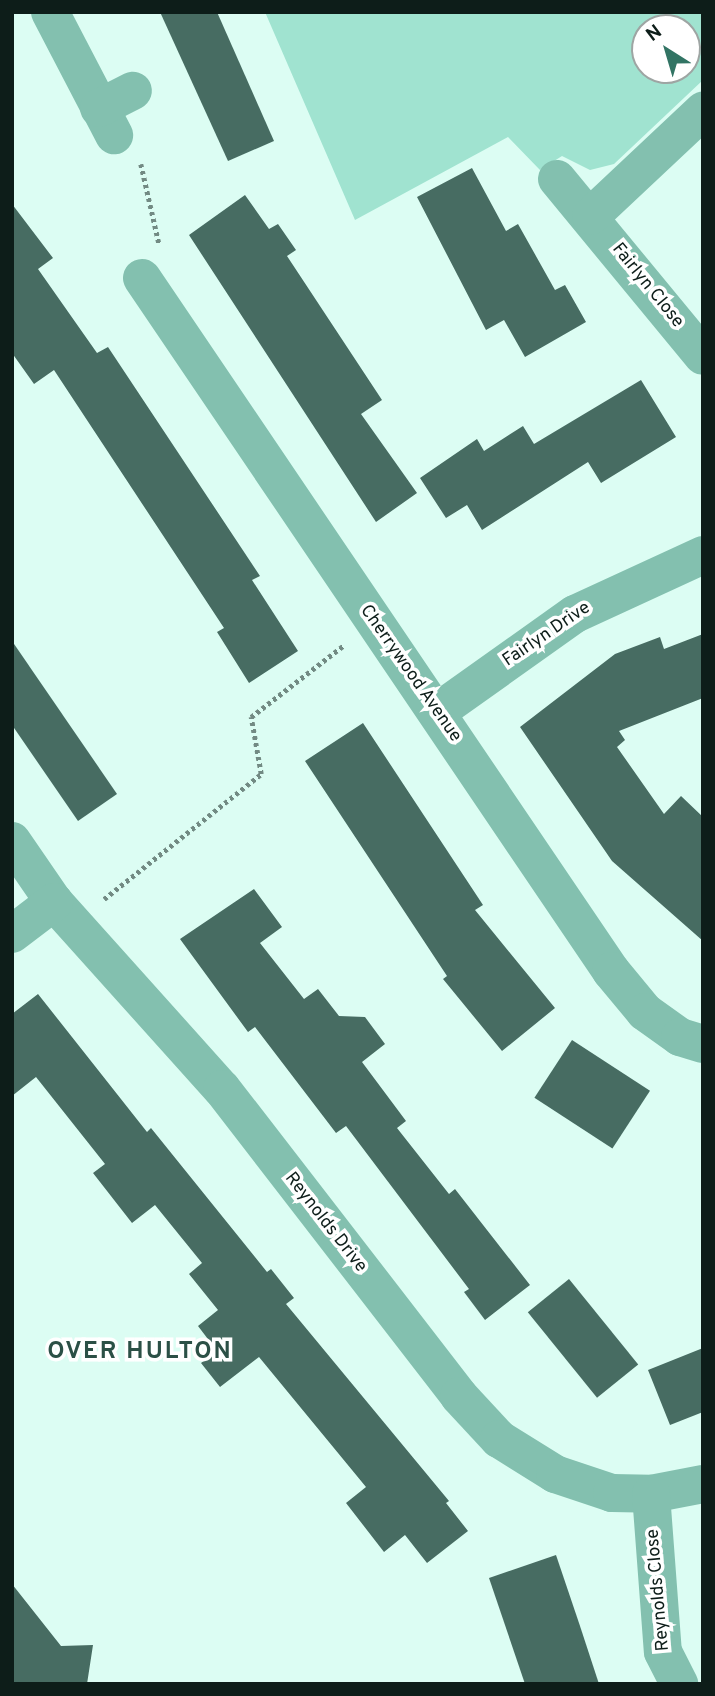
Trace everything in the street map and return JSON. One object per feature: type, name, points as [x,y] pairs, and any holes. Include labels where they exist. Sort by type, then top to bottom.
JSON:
[{"type":"street","points":[[50,12],[107,122],[132,91]]},
{"type":"street","points":[[591,216],[703,111]]},
{"type":"street","name":"Fairlyn Close","points":[[557,179],[591,216],[703,356]]},
{"type":"street","name":"Cherrywood Avenue","points":[[142,278],[611,971],[645,1012],[680,1037],[703,1044]]},
{"type":"street","name":"Fairlyn Drive","points":[[437,712],[575,614],[703,555]]},
{"type":"street","name":"Reynolds Drive","points":[[12,841],[64,913],[222,1089],[459,1396],[499,1439],[555,1474],[612,1493],[651,1494],[703,1484]]},
{"type":"street","points":[[12,934],[64,913]]},
{"type":"street","name":"Reynolds Close","points":[[651,1494],[663,1652],[679,1684]]},
{"type":"path","points":[[107,122],[136,147],[160,242],[142,278]]},
{"type":"path","points":[[64,913],[261,774],[251,717],[374,622]]},
{"type":"green space","points":[[265,12],[703,12],[701,82],[701,14],[631,14],[631,84],[699,84],[614,164],[590,170],[562,156],[540,170],[508,137],[355,220]]},
{"type":"building","points":[[160,12],[217,12],[274,141],[228,161]]},
{"type":"building","points":[[472,168],[506,231],[518,224],[555,290],[565,285],[586,322],[525,357],[504,320],[486,330],[417,197]]},
{"type":"building","points":[[245,195],[269,229],[278,224],[296,250],[287,256],[382,400],[361,414],[417,493],[376,522],[189,235]]},
{"type":"building","points":[[12,204],[53,258],[38,269],[97,353],[108,347],[260,576],[252,580],[298,651],[249,683],[217,632],[224,628],[54,370],[34,384],[12,353]]},
{"type":"building","points":[[641,380],[676,437],[601,483],[588,462],[482,530],[467,505],[446,518],[420,478],[477,439],[484,451],[523,426],[534,444]]},
{"type":"building","points":[[703,634],[703,698],[619,731],[625,740],[617,747],[664,814],[681,796],[703,817],[703,941],[612,861],[520,727],[615,654],[660,637],[664,649]]},
{"type":"building","points":[[12,641],[117,794],[78,821],[12,725]]},
{"type":"building","points":[[363,723],[483,905],[475,910],[555,1008],[502,1051],[443,979],[447,976],[305,761]]},
{"type":"building","points":[[254,889],[282,927],[260,943],[304,999],[318,989],[339,1016],[365,1017],[385,1044],[362,1062],[406,1121],[397,1128],[449,1194],[455,1189],[530,1285],[485,1320],[464,1292],[469,1289],[346,1126],[336,1133],[255,1027],[248,1032],[180,939]]},
{"type":"building","points":[[38,994],[147,1132],[151,1128],[267,1272],[271,1269],[294,1298],[286,1304],[449,1501],[446,1503],[468,1531],[427,1563],[405,1535],[384,1552],[346,1503],[366,1487],[259,1357],[220,1387],[201,1363],[217,1351],[198,1326],[218,1310],[189,1274],[202,1263],[155,1205],[132,1223],[93,1173],[105,1164],[36,1077],[12,1096],[12,1014]]},
{"type":"building","points":[[572,1040],[650,1091],[612,1149],[534,1098]]},
{"type":"building","points":[[569,1279],[638,1364],[597,1398],[528,1312]]},
{"type":"building","points":[[703,1348],[703,1412],[670,1425],[648,1370]]},
{"type":"building","points":[[556,1555],[599,1684],[525,1684],[489,1578]]},
{"type":"building","points":[[12,1584],[61,1646],[93,1645],[87,1684],[12,1684]]},
{"type":"district","name":"OVER HULTON","points":[[140,1353]]}]
